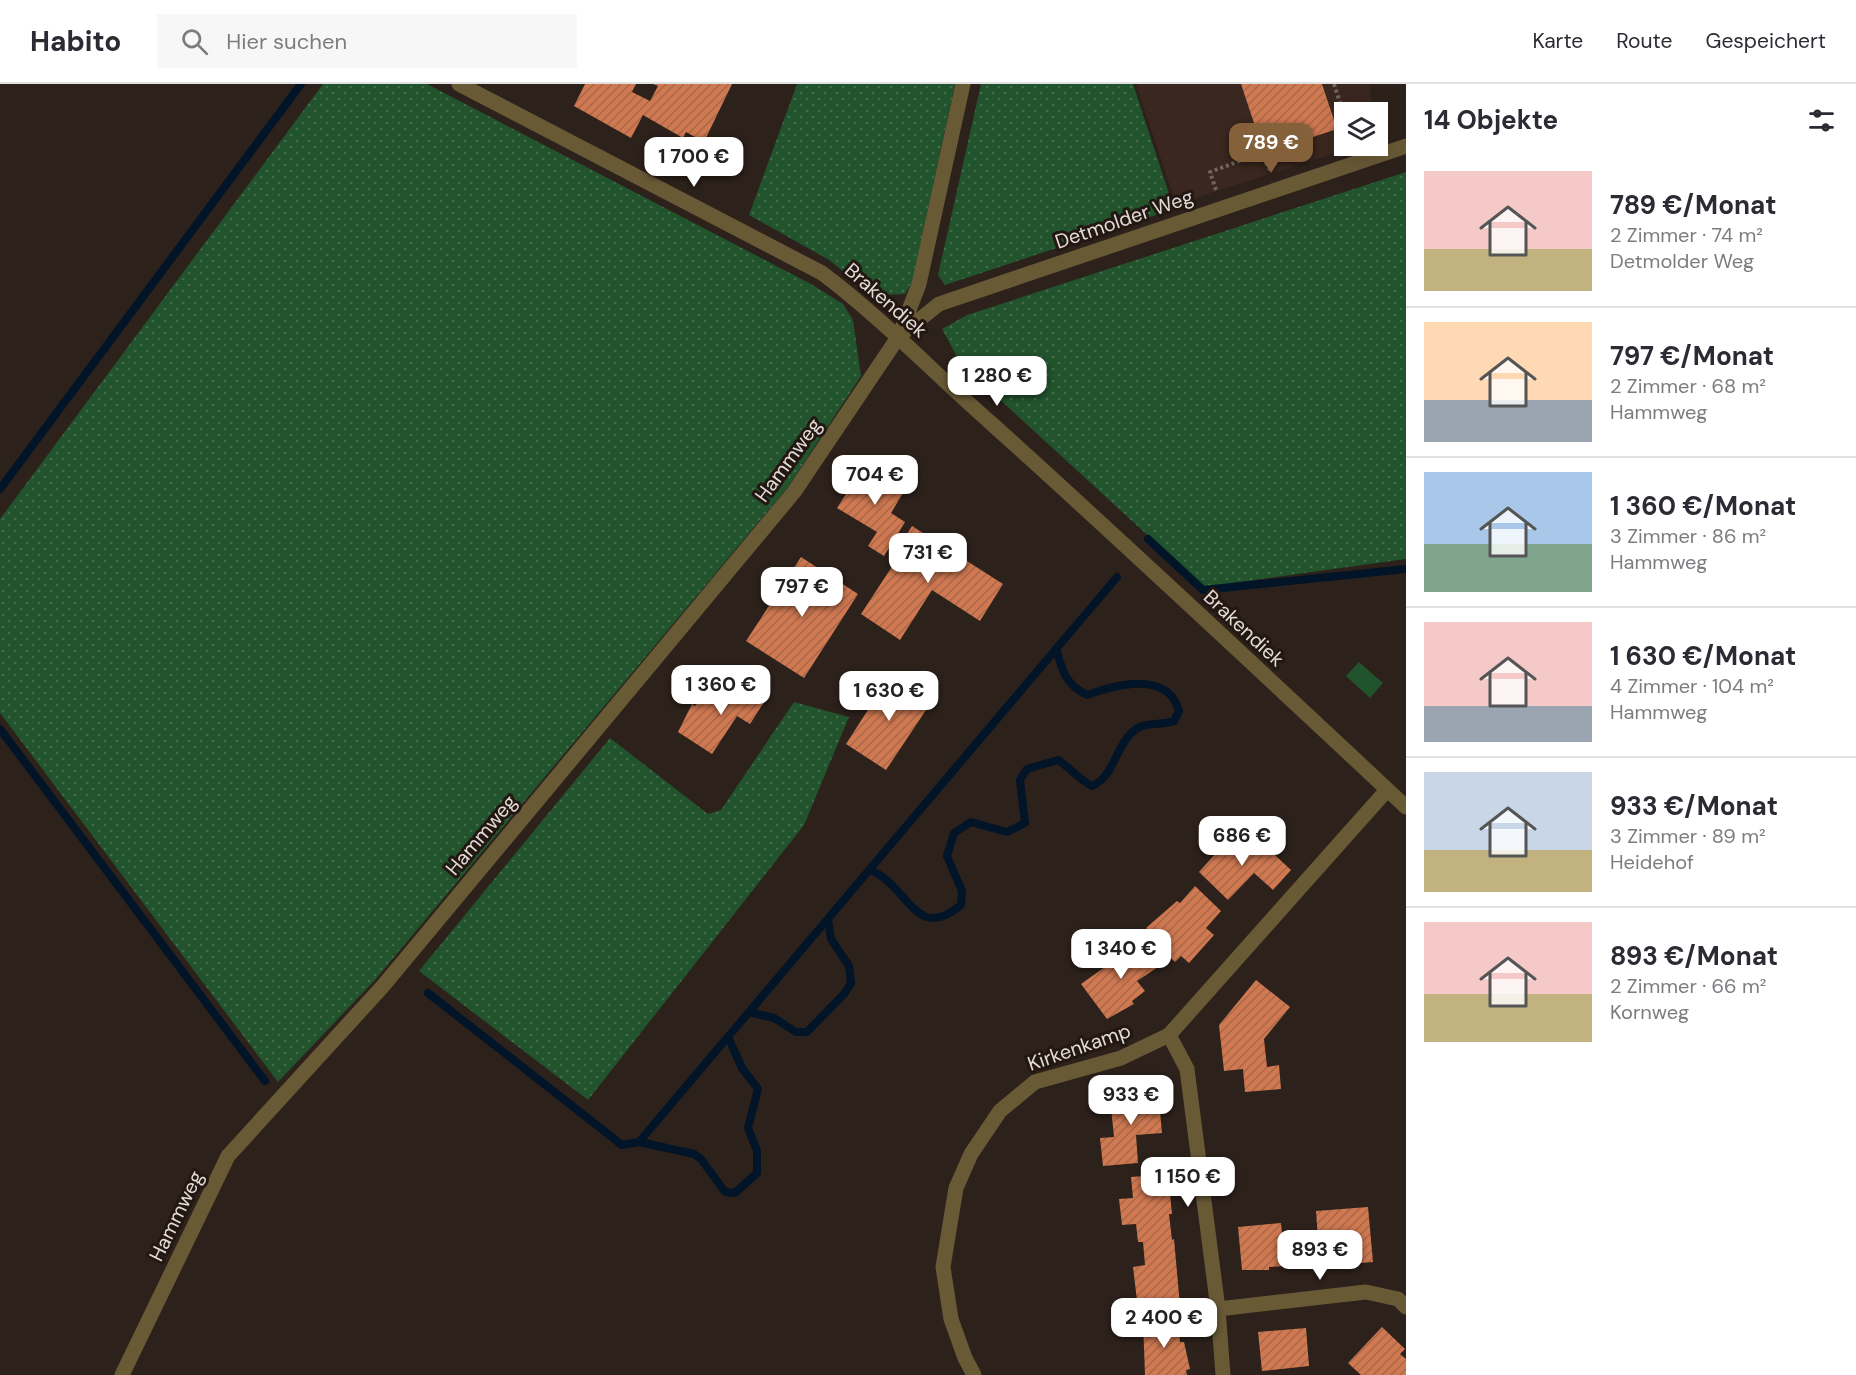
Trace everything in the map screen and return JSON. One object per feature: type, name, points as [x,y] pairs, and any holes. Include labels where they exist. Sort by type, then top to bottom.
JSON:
[{"type":"street","name":"Brakendiek","points":[[459,84],[822,273],[864,304],[938,376],[1089,512],[1406,807]]},
{"type":"street","points":[[899,336],[919,284],[963,84]]},
{"type":"street","name":"Detmolder Weg","points":[[899,336],[939,304],[1406,146]]},
{"type":"street","name":"Hammweg","points":[[122,1375],[228,1156],[383,986],[794,492],[899,336]]},
{"type":"street","name":"Kirkenkamp","points":[[974,1375],[965,1358],[951,1319],[943,1267],[956,1188],[971,1154],[1000,1111],[1035,1082],[1121,1058],[1169,1035],[1387,790]]},
{"type":"street","points":[[1169,1035],[1187,1069],[1218,1309],[1223,1375]]},
{"type":"street","points":[[1218,1309],[1366,1292],[1398,1299],[1406,1307]]},
{"type":"path","points":[[1334,84],[1340,102]]},
{"type":"path","points":[[1222,208],[1210,172],[1262,153],[1269,169],[1280,165]]},
{"type":"shaded area","points":[[1136,84],[1369,84],[1372,102],[1334,102],[1334,154],[1176,204]]},
{"type":"green space","points":[[323,84],[427,84],[811,284],[843,304],[853,320],[861,376],[788,487],[374,981],[278,1082],[0,713],[0,519]]},
{"type":"green space","points":[[797,84],[955,84],[912,282],[905,294],[882,295],[864,288],[829,260],[749,215]]},
{"type":"green space","points":[[981,84],[1133,84],[1174,209],[945,285],[938,275]]},
{"type":"green space","points":[[1406,172],[1406,559],[1204,587],[961,364],[942,329],[967,315]]},
{"type":"green space","points":[[1359,662],[1383,683],[1370,698],[1346,676]]},
{"type":"green space","points":[[794,702],[849,717],[804,825],[588,1100],[419,971],[610,738],[708,814],[721,810]]},
{"type":"building","points":[[585,84],[636,84],[632,92],[650,101],[658,86],[653,84],[732,84],[704,142],[686,132],[683,138],[643,115],[631,138],[574,106]]},
{"type":"building","points":[[1241,84],[1322,84],[1334,120],[1334,130],[1313,137],[1310,130],[1262,147]]},
{"type":"building","points":[[866,463],[906,488],[891,513],[905,522],[884,556],[868,546],[877,532],[837,508]]},
{"type":"building","points":[[912,526],[1003,584],[980,621],[932,590],[900,640],[861,614],[893,565],[889,563]]},
{"type":"building","points":[[801,557],[858,594],[804,678],[746,641]]},
{"type":"building","points":[[891,674],[932,701],[886,770],[846,744]]},
{"type":"building","points":[[742,679],[768,696],[750,724],[737,716],[712,754],[678,732],[692,704],[695,706],[704,693],[725,706]]},
{"type":"building","points":[[1234,833],[1257,855],[1265,846],[1291,870],[1273,890],[1254,873],[1228,900],[1199,872]]},
{"type":"building","points":[[1195,886],[1221,911],[1206,928],[1214,935],[1189,963],[1181,956],[1175,962],[1162,949],[1168,943],[1146,928],[1177,901],[1180,903]]},
{"type":"building","points":[[1135,941],[1161,965],[1137,981],[1145,991],[1132,1001],[1134,1004],[1107,1019],[1081,984],[1119,957],[1117,954]]},
{"type":"building","points":[[1256,980],[1290,1007],[1264,1039],[1267,1067],[1279,1065],[1281,1089],[1245,1092],[1243,1069],[1224,1071],[1219,1025]]},
{"type":"building","points":[[1158,1090],[1163,1111],[1160,1111],[1162,1133],[1136,1135],[1138,1163],[1103,1166],[1100,1138],[1114,1137],[1110,1098]]},
{"type":"building","points":[[1168,1174],[1172,1214],[1169,1214],[1172,1240],[1174,1239],[1180,1306],[1138,1309],[1133,1267],[1145,1265],[1143,1242],[1138,1242],[1136,1224],[1122,1225],[1119,1199],[1133,1198],[1131,1177]]},
{"type":"building","points":[[1368,1207],[1373,1262],[1320,1266],[1316,1211]]},
{"type":"building","points":[[1281,1223],[1285,1266],[1269,1267],[1269,1270],[1242,1270],[1238,1227]]},
{"type":"building","points":[[1178,1318],[1180,1342],[1184,1342],[1190,1369],[1186,1370],[1187,1375],[1145,1375],[1143,1321]]},
{"type":"building","points":[[1382,1327],[1405,1349],[1400,1354],[1406,1359],[1406,1375],[1361,1375],[1348,1363]]},
{"type":"building","points":[[1306,1328],[1309,1366],[1262,1371],[1258,1332]]},
{"type":"waterway","points":[[0,489],[301,84]]},
{"type":"waterway","points":[[1148,539],[1203,590],[1406,569]]},
{"type":"waterway","points":[[428,993],[622,1145],[639,1142],[1117,577]]},
{"type":"waterway","points":[[870,870],[883,877],[922,915],[933,918],[945,915],[961,905],[962,891],[947,856],[954,833],[971,822],[1007,832],[1025,823],[1020,780],[1027,769],[1058,760],[1092,786],[1107,774],[1121,747],[1133,731],[1145,725],[1174,721],[1179,711],[1173,698],[1164,690],[1152,685],[1126,685],[1087,695],[1080,691],[1069,682],[1056,649]]},
{"type":"waterway","points":[[0,729],[265,1081]]},
{"type":"waterway","points":[[749,1012],[774,1018],[796,1032],[807,1032],[844,994],[851,983],[849,966],[831,939],[828,919]]},
{"type":"waterway","points":[[639,1142],[694,1154],[701,1159],[725,1192],[735,1193],[757,1173],[757,1151],[748,1128],[758,1089],[742,1068],[728,1037]]}]
